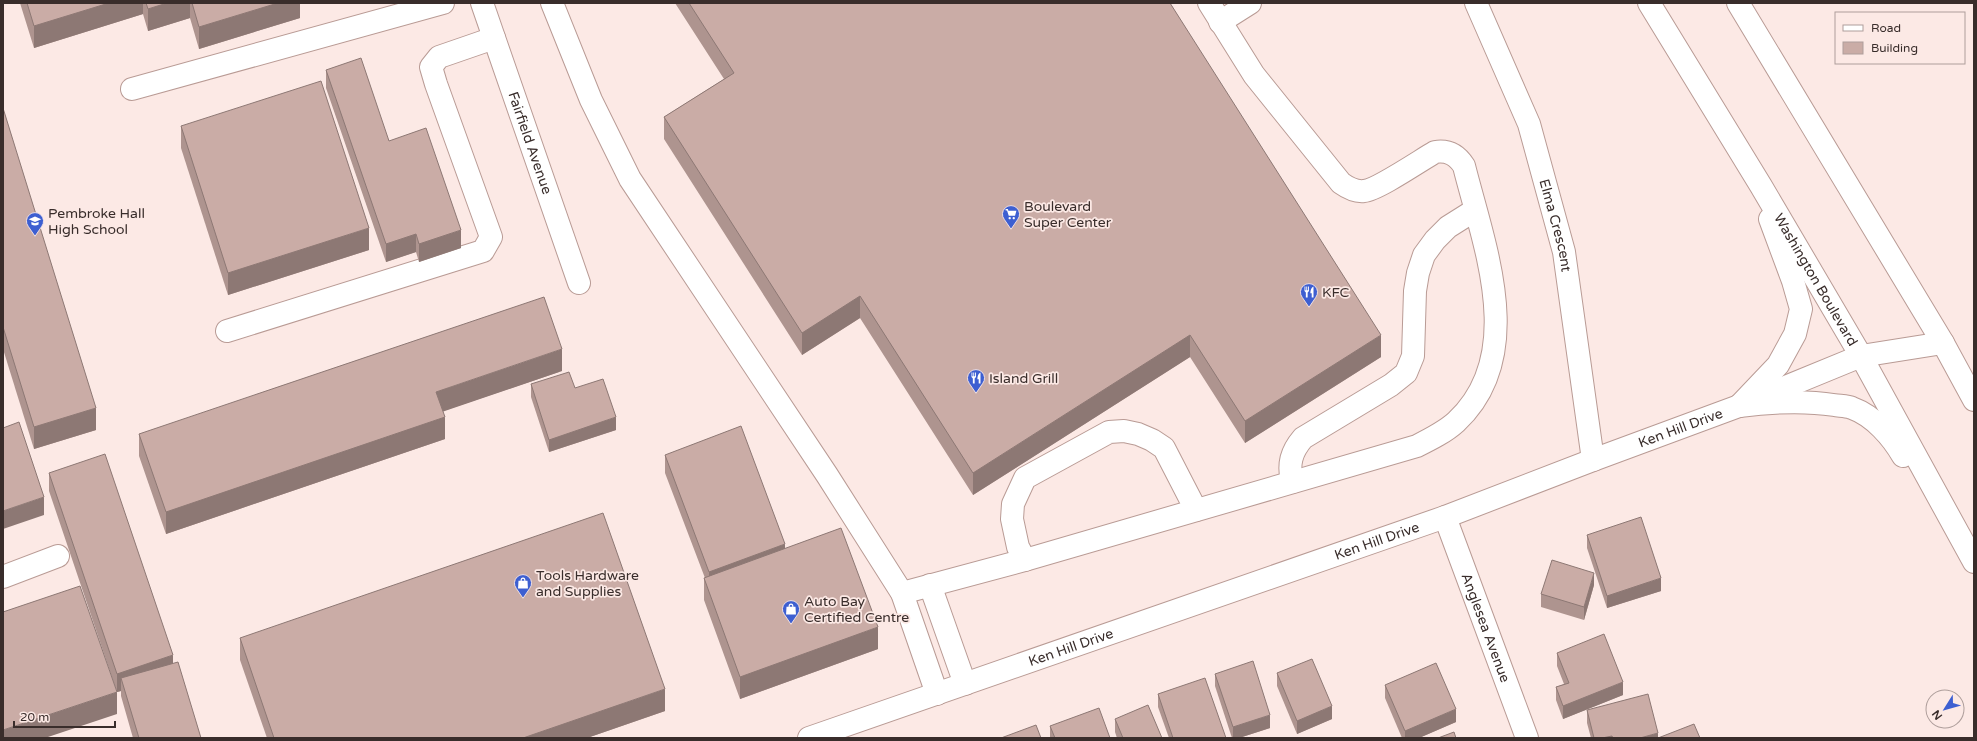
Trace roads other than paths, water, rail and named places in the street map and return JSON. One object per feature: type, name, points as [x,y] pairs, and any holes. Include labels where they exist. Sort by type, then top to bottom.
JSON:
[{"type":"main road","points":[[132,89],[410,7],[443,3]]},
{"type":"main road","name":"Fairfield Avenue","points":[[482,3],[579,283]]},
{"type":"main road","points":[[552,3],[591,100],[630,178],[827,475],[902,593],[938,694]]},
{"type":"main road","points":[[902,593],[1025,560],[1418,446],[1438,436],[1456,422],[1471,405],[1483,386],[1494,351],[1497,314],[1493,278],[1464,166],[1457,157],[1447,152],[1435,152],[1371,189],[1358,191],[1346,187],[1341,183],[1254,75],[1209,3]]},
{"type":"main road","points":[[1220,22],[1250,3]]},
{"type":"main road","name":"Elma Crescent","points":[[1476,3],[1529,124],[1564,252],[1593,460]]},
{"type":"main road","name":"Washington Boulevard","points":[[1649,3],[1762,186],[1861,356],[1974,562]]},
{"type":"main road","points":[[1738,3],[1972,392]]},
{"type":"main road","points":[[227,331],[483,251],[491,238],[436,84],[432,67],[439,57],[494,38]]},
{"type":"main road","points":[[1739,406],[1778,365],[1795,334],[1801,309],[1793,281],[1772,229],[1762,186]]},
{"type":"main road","points":[[1292,482],[1290,463],[1297,445],[1303,438],[1391,385],[1406,373],[1414,356],[1415,291],[1418,273],[1424,256],[1435,240],[1448,227],[1475,210]]},
{"type":"main road","name":"Ken Hill Drive","points":[[810,738],[1445,517],[1739,406],[1861,356],[1943,343]]},
{"type":"main road","points":[[1739,406],[1779,402],[1815,402],[1852,408],[1875,422],[1896,443],[1924,495],[1960,536]]},
{"type":"main road","points":[[1025,560],[1018,547],[1012,519],[1013,504],[1025,478],[1109,432],[1124,431],[1138,434],[1152,440],[1164,448],[1196,510]]},
{"type":"main road","name":"Anglesea Avenue","points":[[1445,517],[1527,738]]},
{"type":"main road","points":[[3,577],[58,556]]},
{"type":"main road","points":[[930,585],[965,684]]},
{"type":"place","name":"Boulevard Super Center","points":[[1011,229]]},
{"type":"place","name":"Pembroke Hall High School","points":[[35,236]]},
{"type":"place","name":"KFC","points":[[1309,307]]},
{"type":"place","name":"Island Grill","points":[[976,393]]},
{"type":"place","name":"Tools Hardware and Supplies","points":[[523,598]]},
{"type":"place","name":"Auto Bay Certified Centre","points":[[791,624]]}]
